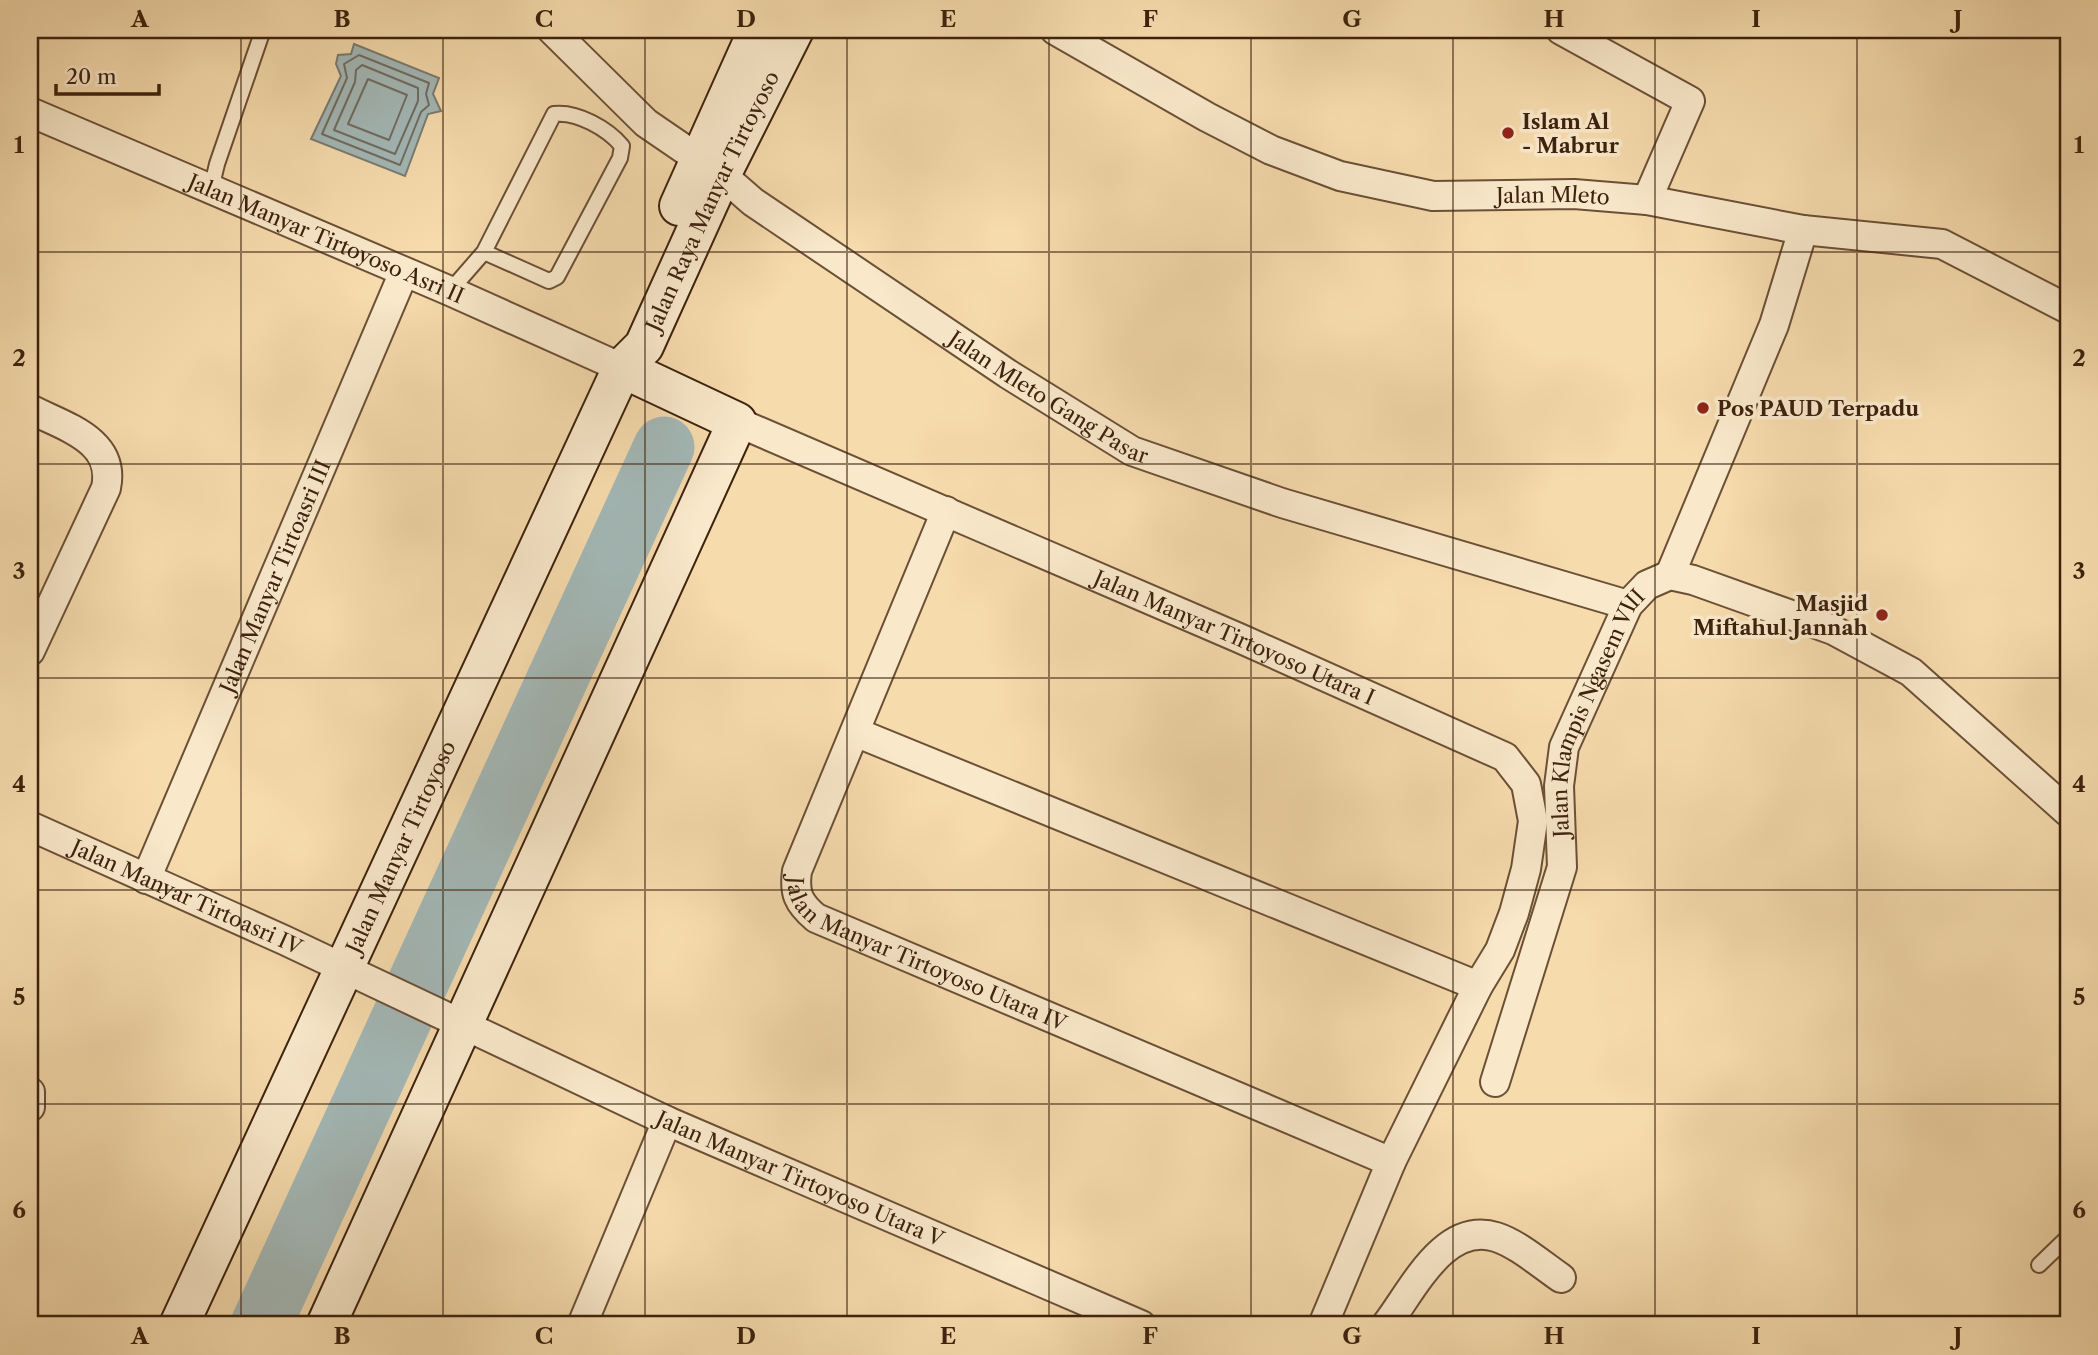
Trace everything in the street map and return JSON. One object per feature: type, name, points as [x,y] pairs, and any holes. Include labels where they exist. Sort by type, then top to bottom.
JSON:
[{"type":"street","name":"Jalan Mleto Gang Pasar","points":[[552,30],[646,124],[711,166],[753,202],[852,271],[1132,451],[1282,503],[1628,605]]},
{"type":"street","points":[[711,166],[758,30]]},
{"type":"street","name":"Jalan Raya Manyar Tirtoyoso","points":[[622,368],[644,346],[711,166],[793,30]]},
{"type":"street","name":"Jalan Mleto","points":[[1055,30],[1271,150],[1340,176],[1433,195],[1574,194],[1647,200],[1803,230],[1942,244],[2068,309]]},
{"type":"street","points":[[1561,30],[1690,101],[1647,200]]},
{"type":"street","name":"Jalan Manyar Tirtoyoso Asri II","points":[[30,112],[450,290],[622,368]]},
{"type":"street","points":[[1670,575],[1774,325],[1803,230]]},
{"type":"street","name":"Jalan Manyar Tirtoasri III","points":[[146,879],[404,272]]},
{"type":"street","points":[[326,1325],[452,1021],[737,422],[622,368]]},
{"type":"street","name":"Jalan Manyar Tirtoyoso","points":[[179,1325],[359,976],[622,368]]},
{"type":"street","points":[[30,409],[91,441],[104,453],[110,470],[106,488],[30,651]]},
{"type":"street","name":"Jalan Manyar Tirtoyoso Utara I","points":[[737,422],[1505,757],[1526,785],[1533,821],[1526,869],[1514,913],[1500,950],[1478,986],[1391,1162],[1323,1325]]},
{"type":"street","name":"Jalan Manyar Tirtoyoso Utara IV","points":[[946,511],[797,871],[794,889],[802,906],[816,918],[1391,1162]]},
{"type":"street","name":"Jalan Klampis Ngasem VIII","points":[[1495,1082],[1562,867],[1559,786],[1564,747],[1628,605],[1647,585],[1670,575],[1693,580],[1833,630],[1911,672],[2068,813]]},
{"type":"street","points":[[855,732],[1478,986]]},
{"type":"street","name":"Jalan Manyar Tirtoasri IV","points":[[30,826],[452,1021]]},
{"type":"street","name":"Jalan Manyar Tirtoyoso Utara V","points":[[452,1021],[667,1121],[1140,1325]]},
{"type":"street","points":[[30,1092],[30,1107]]},
{"type":"street","points":[[582,1325],[667,1121]]},
{"type":"street","points":[[1387,1325],[1440,1253],[1457,1238],[1474,1234],[1498,1237],[1561,1278]]},
{"type":"lane","points":[[211,189],[216,164],[263,30]]},
{"type":"lane","points":[[450,290],[484,252],[554,114],[579,118],[614,135],[622,146],[620,158],[556,277],[550,281],[484,252]]},
{"type":"lane","points":[[2039,1265],[2068,1237]]},
{"type":"water","points":[[354,44],[439,78],[433,94],[441,111],[428,114],[405,176],[311,139],[341,76],[336,64],[338,55],[351,54]]},
{"type":"waterway","points":[[261,1325],[664,447]]},
{"type":"place","name":"Islam Al - Mabrur","points":[[1508,133]]},
{"type":"place","name":"Pos PAUD Terpadu","points":[[1703,408]]},
{"type":"place","name":"Masjid Miftahul Jannah","points":[[1882,615]]}]
